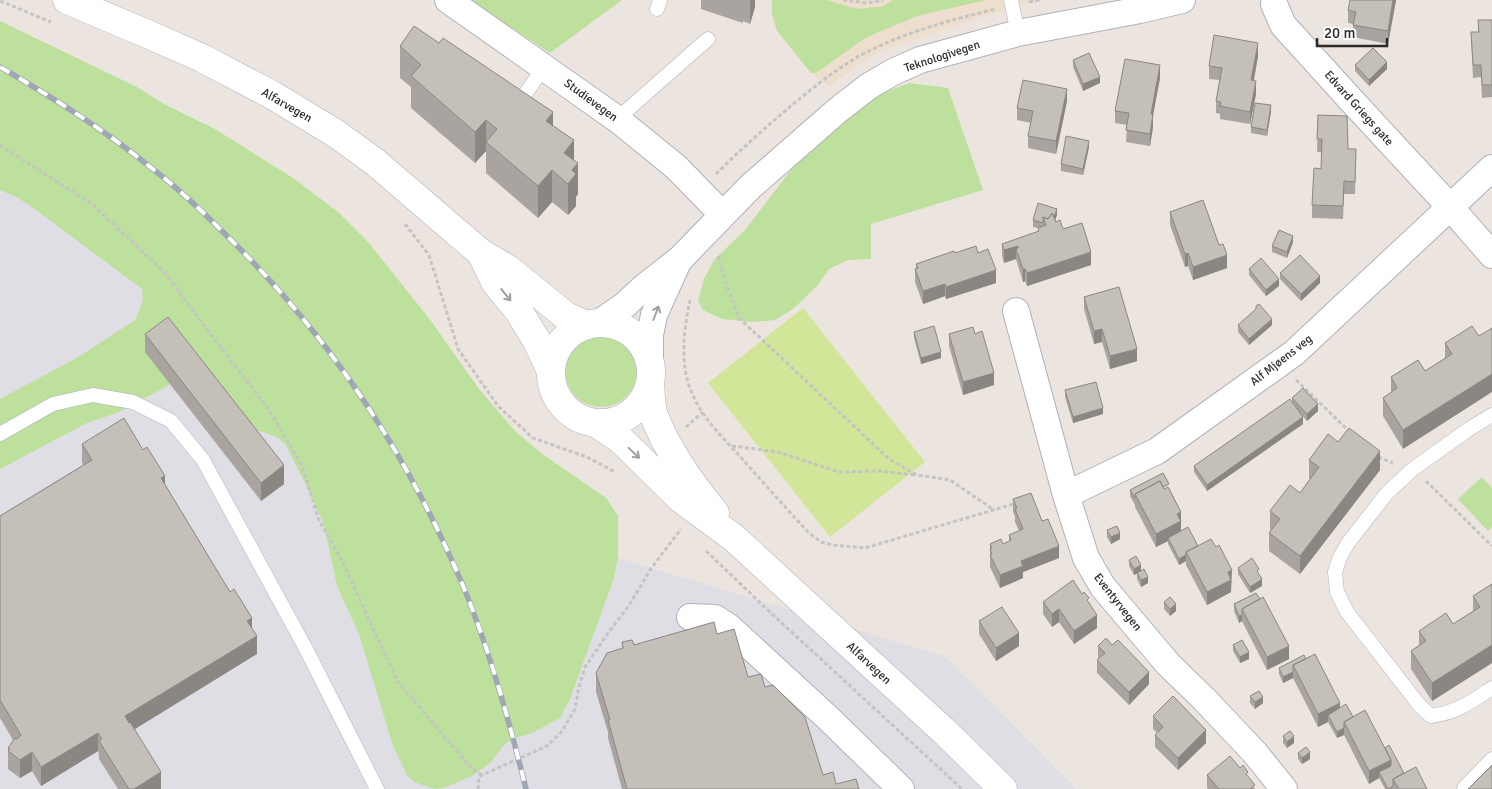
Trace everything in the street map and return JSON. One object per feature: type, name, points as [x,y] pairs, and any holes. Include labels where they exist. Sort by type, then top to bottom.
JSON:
[{"type":"main road","name":"Alfarvegen","points":[[59,11],[145,33],[202,58],[282,101],[335,133],[375,162],[481,253],[508,268],[566,316],[593,323]]},
{"type":"main road","name":"Alfarvegen","points":[[481,253],[495,282],[518,310],[537,341],[550,369]]},
{"type":"main road","points":[[593,323],[617,325],[632,333],[643,345],[650,373],[643,402],[630,415],[613,422],[596,423],[577,418],[562,405],[553,388],[550,369],[556,350],[568,334],[593,323]]},
{"type":"main road","name":"Alfarvegen","points":[[650,373],[653,411],[668,444],[698,491],[734,538]]},
{"type":"main road","name":"Alfarvegen","points":[[596,423],[620,439],[681,499],[734,538],[946,733],[1003,789]]},
{"type":"street","name":"Studievegen","points":[[448,0],[617,119],[676,167],[722,214]]},
{"type":"street","name":"Teknologivegen","points":[[593,323],[625,305],[680,259],[751,186],[838,110],[869,86],[893,72],[920,60],[1018,34],[1182,0]]},
{"type":"street","name":"Edvard Griegs gate","points":[[1274,4],[1283,25],[1492,255]]},
{"type":"street","name":"Alf Mjøens veg","points":[[1066,496],[1157,451],[1294,353],[1492,168]]},
{"type":"street","name":"Teknologivegen","points":[[650,373],[650,335],[654,315],[680,259]]},
{"type":"street","name":"Eventyrvegen","points":[[1016,311],[1066,496],[1086,558],[1103,587],[1168,664],[1256,753],[1284,789]]},
{"type":"street","points":[[690,617],[715,618],[729,627],[828,718],[901,789]]},
{"type":"lane","points":[[1011,0],[1018,34]]},
{"type":"lane","points":[[617,119],[708,39]]},
{"type":"lane","points":[[517,106],[544,67]]},
{"type":"lane","points":[[0,434],[52,404],[93,395],[133,402],[171,421],[204,460],[306,649],[377,789]]},
{"type":"lane","points":[[1492,415],[1413,469],[1387,493],[1348,544],[1340,557],[1335,572],[1337,592],[1347,612],[1420,706],[1432,716],[1447,714],[1464,706],[1492,688]]},
{"type":"lane","points":[[1464,788],[1492,759]]},
{"type":"path","points":[[843,0],[867,4],[883,0]]},
{"type":"path","points":[[0,1],[59,11]]},
{"type":"path","points":[[700,191],[735,155],[815,86]]},
{"type":"path","points":[[0,145],[93,204],[167,276],[267,408],[302,465],[318,518],[342,561],[398,682],[473,770],[482,775]]},
{"type":"path","points":[[405,224],[429,255],[458,349],[498,406],[533,438],[587,457],[622,475]]},
{"type":"path","points":[[712,263],[724,249]]},
{"type":"path","points":[[718,256],[739,318],[889,458],[918,475]]},
{"type":"path","points":[[690,297],[685,323],[684,346],[686,374],[691,393],[702,412],[731,446],[809,533],[821,542],[833,546],[865,548],[1021,502]]},
{"type":"path","points":[[1279,364],[1350,431]]},
{"type":"path","points":[[731,446],[778,452],[839,472],[879,471],[950,480],[994,510]]},
{"type":"path","points":[[1371,451],[1378,458],[1413,469],[1492,546]]},
{"type":"path","points":[[478,789],[479,777],[547,746],[562,731],[575,708],[585,667],[630,604],[650,570],[682,528],[689,535]]},
{"type":"path","points":[[702,548],[962,789]]},
{"type":"shaded area","points":[[776,0],[1045,0],[1006,9],[878,52],[829,86],[815,77],[774,26]]},
{"type":"shaded area","points":[[0,190],[18,198],[36,210],[142,289],[143,300],[135,320],[80,356],[0,399]]},
{"type":"shaded area","points":[[184,377],[247,427],[277,437],[285,444],[323,522],[337,586],[359,634],[491,762],[504,745],[512,739],[532,733],[560,718],[570,699],[614,578],[618,558],[946,657],[1076,789],[0,789],[0,469],[87,423],[117,413]]},
{"type":"green space","points":[[469,0],[622,0],[550,53]]},
{"type":"green space","points":[[772,0],[826,0],[857,9],[883,6],[893,0],[986,0],[917,16],[865,38],[816,73],[811,73],[777,31],[772,14]]},
{"type":"green space","points":[[0,21],[137,87],[164,104],[215,129],[293,178],[338,212],[369,243],[431,321],[479,389],[515,431],[541,453],[606,498],[618,516],[618,558],[614,578],[570,699],[560,718],[532,733],[512,739],[504,745],[491,762],[474,775],[444,788],[434,789],[414,782],[407,775],[393,746],[359,634],[337,586],[323,522],[285,444],[277,437],[247,427],[184,377],[117,413],[87,423],[0,469],[0,399],[80,356],[135,320],[143,300],[142,289],[36,210],[18,198],[0,190]]},
{"type":"green space","points":[[910,83],[948,88],[983,190],[871,224],[871,259],[848,260],[829,269],[817,286],[793,309],[775,320],[754,322],[722,319],[703,310],[698,300],[704,279],[714,260],[745,230],[811,144],[859,101]]},
{"type":"green space","points":[[803,308],[925,462],[830,537],[708,383]]},
{"type":"green space","points":[[601,335],[615,338],[627,345],[634,357],[637,371],[634,385],[627,397],[615,404],[601,407],[587,404],[575,397],[568,385],[565,371],[568,357],[575,345],[587,338]]},
{"type":"green space","points":[[1482,477],[1492,488],[1492,527],[1488,531],[1458,499]]},
{"type":"building","points":[[1350,0],[1393,0],[1388,31],[1353,25],[1356,12],[1348,10]]},
{"type":"building","points":[[1478,20],[1492,20],[1492,85],[1482,85],[1481,65],[1473,65],[1471,32],[1479,32]]},
{"type":"building","points":[[414,26],[439,43],[443,38],[553,112],[546,121],[574,140],[564,153],[578,163],[572,170],[576,174],[568,184],[552,170],[538,186],[486,142],[497,129],[486,120],[475,132],[411,76],[421,65],[400,46]]},
{"type":"building","points":[[1214,35],[1258,43],[1251,80],[1256,81],[1250,112],[1220,106],[1221,102],[1216,101],[1222,68],[1209,66]]},
{"type":"building","points":[[1373,48],[1387,62],[1369,80],[1355,65]]},
{"type":"building","points":[[1089,53],[1100,77],[1083,84],[1073,60]]},
{"type":"building","points":[[1125,59],[1160,65],[1151,114],[1153,114],[1150,134],[1126,130],[1129,113],[1115,111]]},
{"type":"building","points":[[1023,80],[1067,89],[1056,141],[1028,136],[1033,111],[1017,108]]},
{"type":"building","points":[[1255,103],[1271,105],[1267,130],[1251,127]]},
{"type":"building","points":[[1318,115],[1347,116],[1348,149],[1356,149],[1355,182],[1344,181],[1343,206],[1312,205],[1314,168],[1321,169],[1322,139],[1317,139]]},
{"type":"building","points":[[1066,136],[1089,141],[1083,169],[1061,164]]},
{"type":"building","points":[[1203,200],[1219,245],[1223,244],[1227,255],[1193,267],[1188,253],[1185,254],[1170,212]]},
{"type":"building","points":[[1038,203],[1057,209],[1054,217],[1052,213],[1048,219],[1043,217],[1043,223],[1033,220]]},
{"type":"building","points":[[1052,213],[1056,222],[1060,220],[1063,229],[1082,223],[1091,252],[1027,273],[1023,269],[1016,249],[1018,246],[1004,250],[1002,244],[1039,231],[1038,228],[1046,225],[1043,217],[1048,219]]},
{"type":"building","points":[[1279,230],[1293,236],[1287,252],[1272,246]]},
{"type":"building","points":[[976,246],[978,253],[988,249],[996,270],[946,287],[945,284],[923,291],[915,269],[918,268],[916,264],[954,251],[955,253]]},
{"type":"building","points":[[1300,255],[1320,276],[1301,294],[1280,273]]},
{"type":"building","points":[[1261,258],[1279,279],[1266,290],[1249,269]]},
{"type":"building","points":[[1119,287],[1137,349],[1110,356],[1102,329],[1094,331],[1084,297]]},
{"type":"building","points":[[1259,304],[1272,319],[1249,339],[1238,325]]},
{"type":"building","points":[[168,317],[284,465],[261,483],[145,334]]},
{"type":"building","points":[[934,326],[941,352],[921,358],[914,332]]},
{"type":"building","points":[[1472,326],[1479,336],[1492,328],[1492,374],[1403,430],[1383,398],[1397,388],[1391,377],[1418,360],[1425,371],[1452,354],[1445,343]]},
{"type":"building","points":[[973,327],[975,334],[982,331],[994,373],[963,382],[949,334]]},
{"type":"building","points":[[1096,382],[1103,408],[1073,417],[1065,390]]},
{"type":"building","points":[[1303,388],[1318,404],[1307,414],[1292,398]]},
{"type":"building","points":[[1290,399],[1303,417],[1207,485],[1194,466]]},
{"type":"building","points":[[124,418],[143,450],[147,447],[165,476],[161,478],[230,592],[234,589],[252,618],[247,621],[257,636],[125,716],[161,772],[134,789],[129,789],[99,741],[102,739],[98,733],[41,767],[32,752],[20,760],[8,751],[10,749],[8,748],[15,738],[17,739],[21,735],[0,700],[0,516],[92,460],[82,444]]},
{"type":"building","points":[[1349,428],[1380,451],[1300,556],[1269,533],[1280,519],[1270,511],[1290,485],[1300,493],[1319,467],[1309,460],[1328,434],[1338,442]]},
{"type":"building","points":[[1163,473],[1169,484],[1163,487],[1160,481],[1135,494],[1135,498],[1130,490]]},
{"type":"building","points":[[1160,481],[1164,489],[1168,487],[1181,512],[1177,514],[1181,521],[1156,534],[1135,494]]},
{"type":"building","points":[[1031,493],[1042,521],[1048,519],[1059,546],[1021,561],[1023,566],[1000,575],[990,555],[992,554],[990,549],[992,548],[990,544],[1001,539],[1003,544],[1011,540],[1009,535],[1023,529],[1013,499]]},
{"type":"building","points":[[1117,526],[1120,533],[1111,537],[1107,530]]},
{"type":"building","points":[[1188,527],[1198,546],[1186,552],[1186,555],[1179,559],[1168,538]]},
{"type":"building","points":[[1211,539],[1216,547],[1219,545],[1232,570],[1228,572],[1231,580],[1207,592],[1186,552]]},
{"type":"building","points":[[1136,556],[1141,565],[1134,569],[1129,560]]},
{"type":"building","points":[[1252,558],[1259,569],[1257,571],[1262,579],[1250,587],[1238,568]]},
{"type":"building","points":[[1144,569],[1148,577],[1141,580],[1137,573]]},
{"type":"building","points":[[1073,580],[1082,594],[1084,592],[1089,598],[1087,600],[1097,615],[1074,631],[1059,609],[1052,614],[1043,602]]},
{"type":"building","points":[[1492,584],[1492,645],[1432,683],[1411,651],[1426,641],[1419,631],[1446,613],[1453,624],[1480,607],[1473,596]]},
{"type":"building","points":[[1256,593],[1260,599],[1242,609],[1242,615],[1239,616],[1234,604]]},
{"type":"building","points":[[1170,597],[1176,604],[1170,609],[1164,602]]},
{"type":"building","points":[[1263,597],[1289,646],[1267,657],[1242,609]]},
{"type":"building","points":[[1002,607],[1019,633],[996,648],[979,621]]},
{"type":"building","points":[[714,622],[717,634],[734,629],[748,677],[761,674],[765,687],[773,685],[805,717],[823,775],[833,772],[836,784],[856,779],[859,789],[627,789],[596,673],[607,653],[623,648],[622,642],[632,640],[634,645]]},
{"type":"building","points":[[1106,638],[1112,645],[1118,640],[1149,672],[1129,692],[1097,660],[1105,653],[1098,646]]},
{"type":"building","points":[[1242,640],[1249,652],[1240,657],[1233,645]]},
{"type":"building","points":[[1315,654],[1340,703],[1318,714],[1293,665]]},
{"type":"building","points":[[1304,655],[1306,659],[1293,665],[1293,672],[1283,677],[1279,668]]},
{"type":"building","points":[[1259,691],[1263,697],[1255,702],[1250,696]]},
{"type":"building","points":[[1173,696],[1206,730],[1178,758],[1155,735],[1163,727],[1153,716]]},
{"type":"building","points":[[1346,704],[1353,717],[1344,722],[1344,728],[1337,732],[1328,715]]},
{"type":"building","points":[[1365,710],[1391,760],[1369,771],[1344,722]]},
{"type":"building","points":[[1290,731],[1294,736],[1287,742],[1283,736]]},
{"type":"building","points":[[1389,745],[1404,773],[1393,779],[1393,786],[1388,789],[1379,772],[1391,766],[1391,760],[1385,748]]},
{"type":"building","points":[[1306,747],[1310,752],[1302,758],[1298,753]]},
{"type":"building","points":[[1230,756],[1240,768],[1243,765],[1248,772],[1246,774],[1255,785],[1250,789],[1219,789],[1207,775]]},
{"type":"building","points":[[1492,765],[1492,789],[1468,789]]},
{"type":"building","points":[[1416,767],[1427,789],[1399,789],[1393,779]]},
{"type":"railway","points":[[0,67],[98,128],[182,193],[263,273],[331,354],[361,397],[415,486],[461,581],[481,632],[498,684],[526,789]]}]
